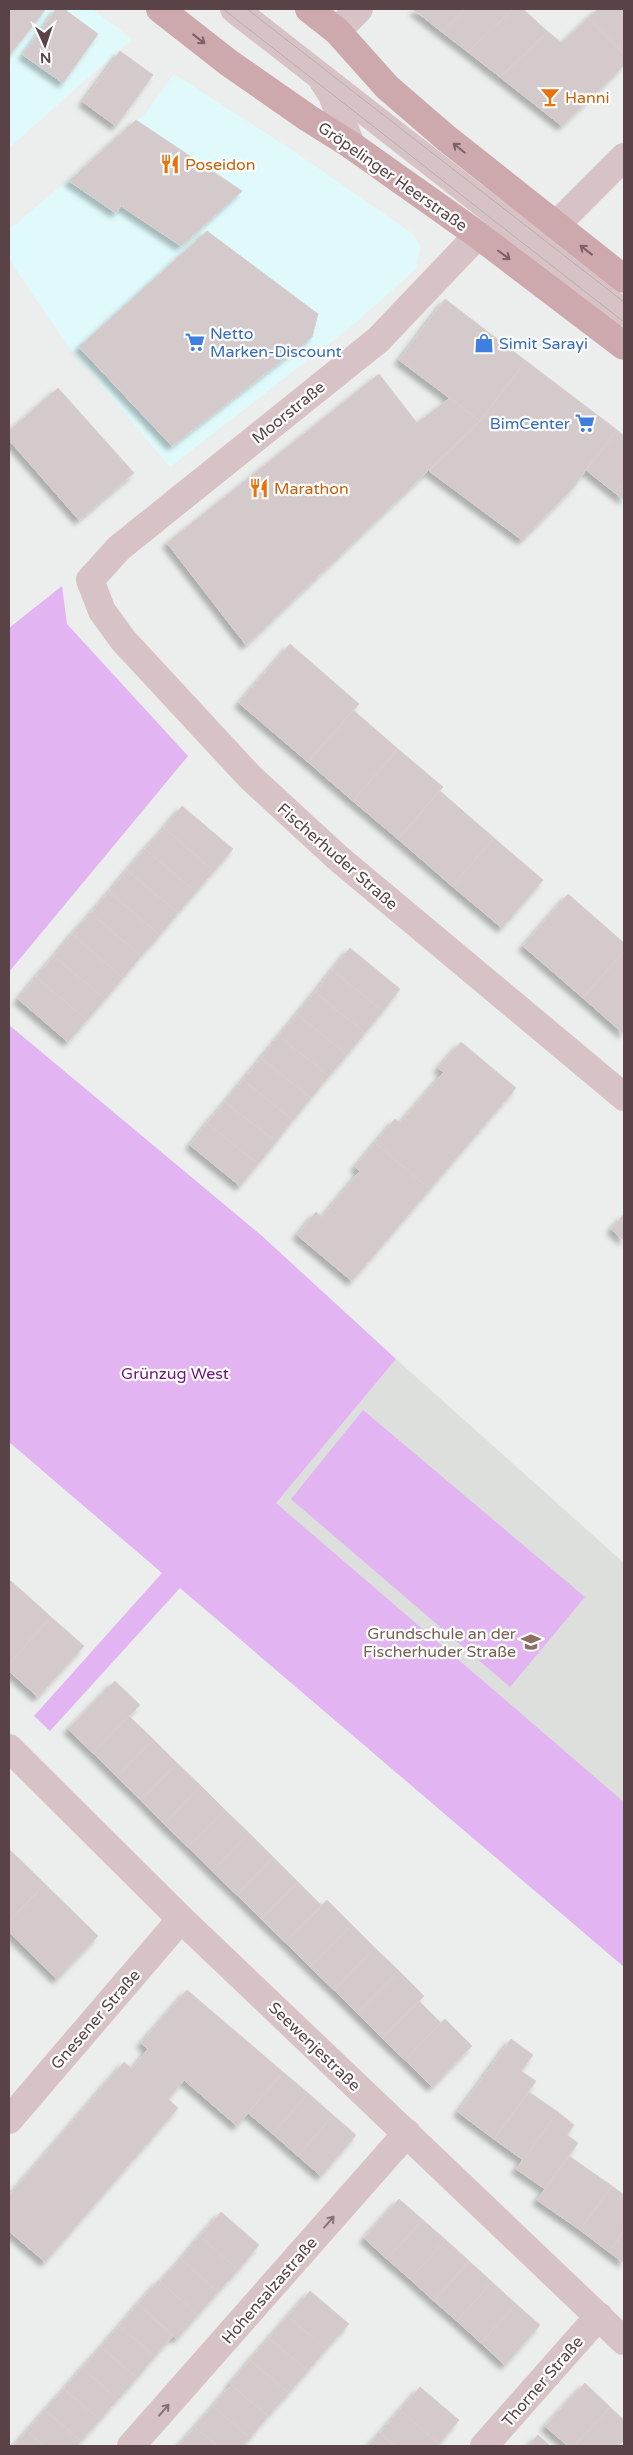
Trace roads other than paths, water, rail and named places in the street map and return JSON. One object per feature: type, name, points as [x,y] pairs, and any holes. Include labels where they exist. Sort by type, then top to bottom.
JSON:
[{"type":"main road","name":"Gröpelinger Heerstraße","points":[[160,9],[229,63],[308,118],[351,145],[478,235],[624,346]]},
{"type":"main road","points":[[309,9],[337,31],[388,87],[554,226],[624,279]]},
{"type":"street","points":[[234,9],[624,313]]},
{"type":"street","points":[[337,31],[359,9]]},
{"type":"street","points":[[320,75],[332,95],[351,145]]},
{"type":"street","points":[[554,226],[624,157]]},
{"type":"street","name":"Moorstraße","points":[[90,580],[119,548],[378,340],[478,235]]},
{"type":"street","name":"Fischerhuder Straße","points":[[90,580],[102,611],[123,640],[250,776],[338,858],[624,1097]]},
{"type":"street","name":"Seewenjestraße","points":[[9,1748],[181,1919],[624,2341]]},
{"type":"street","name":"Gnesener Straße","points":[[9,2120],[181,1919]]},
{"type":"street","name":"Hohensalzastraße","points":[[131,2446],[407,2133]]},
{"type":"street","name":"Thorner Straße","points":[[484,2446],[599,2316]]},
{"type":"tram line","points":[[223,9],[624,322]]},
{"type":"tram line","points":[[247,9],[624,302]]},
{"type":"place","name":"Hanni","points":[[550,97]]},
{"type":"place","name":"Poseidon","points":[[170,164]]},
{"type":"place","name":"Netto Marken-Discount","points":[[195,342]]},
{"type":"place","name":"Simit Sarayi","points":[[484,343]]},
{"type":"place","name":"BimCenter","points":[[585,423]]},
{"type":"place","name":"Marathon","points":[[259,488]]},
{"type":"place","name":"Grundschule an der Fischerhuder Straße","points":[[531,1642]]},
{"type":"park label","name":"Grünzug West","points":[[175,1373]]}]
